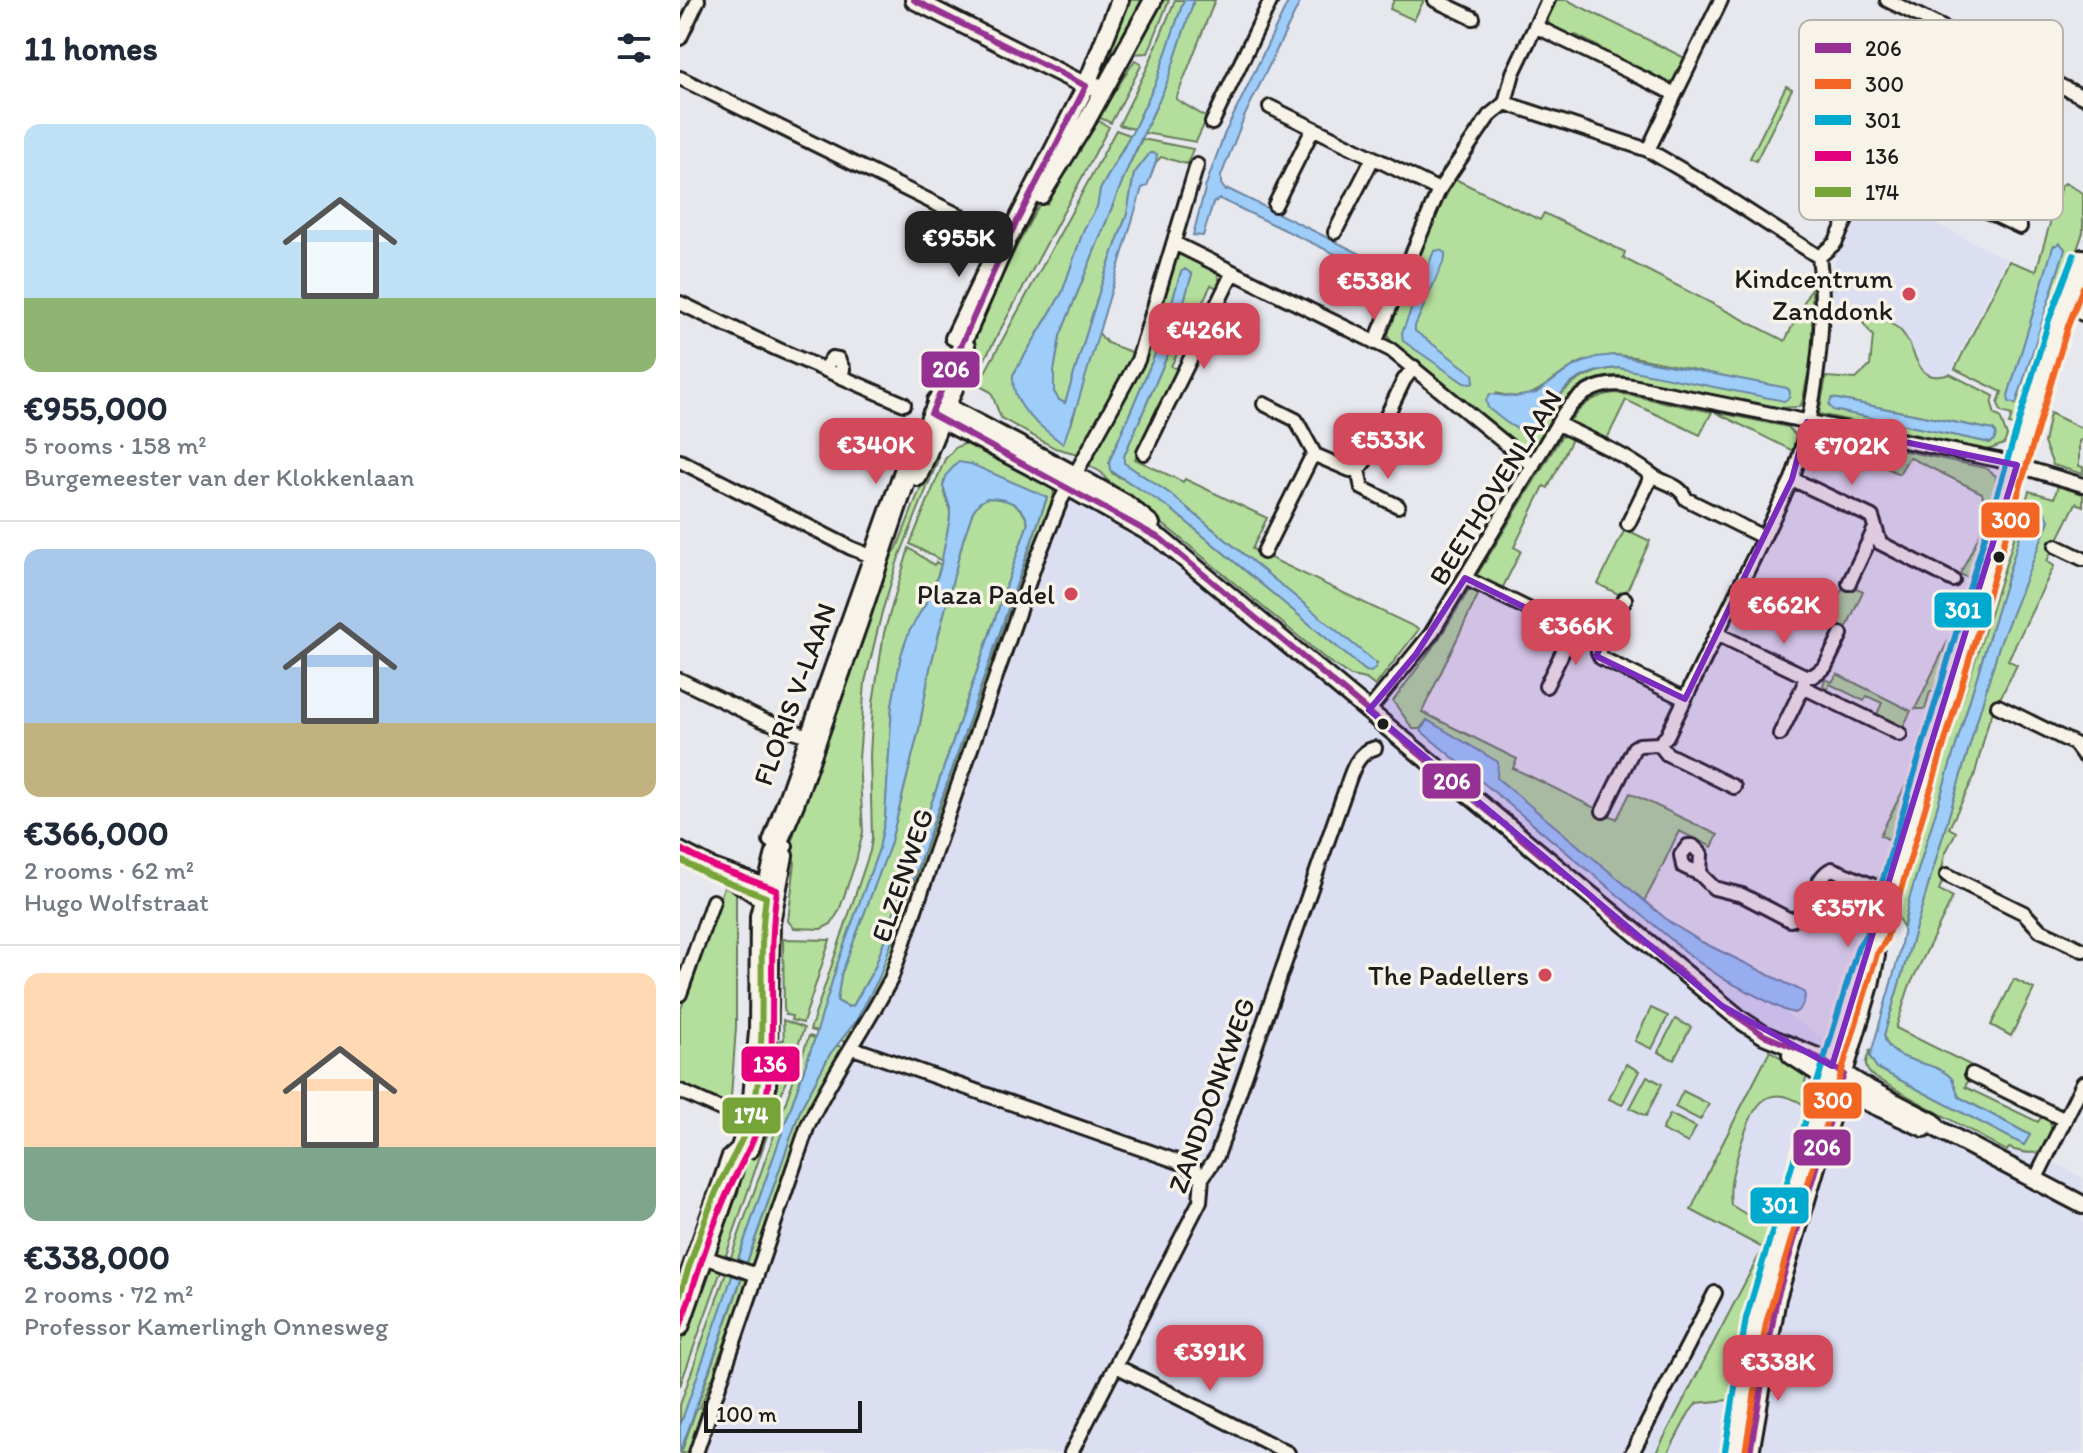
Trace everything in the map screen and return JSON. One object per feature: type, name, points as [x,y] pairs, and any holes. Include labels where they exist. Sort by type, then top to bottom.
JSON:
[{"type":"main road","points":[[914,0],[1086,86],[1099,86],[1112,78]]},
{"type":"main road","points":[[1040,197],[1106,41],[1120,0]]},
{"type":"main road","points":[[966,345],[1027,220],[1112,78],[1153,0]]},
{"type":"main road","points":[[966,345],[1008,239],[1071,124]]},
{"type":"main road","points":[[1750,1453],[1777,1298],[1868,950],[1876,937],[2065,306],[2083,258]]},
{"type":"main road","name":"FLORIS V-LAAN","points":[[729,1187],[748,1152],[753,1124],[758,936],[782,845],[875,576],[936,414],[966,345]]},
{"type":"main road","points":[[936,414],[1072,481],[1125,503],[1150,522],[1161,539],[1741,1020],[1836,1077],[1933,1122],[1938,1129],[2083,1205]]},
{"type":"main road","points":[[1735,1453],[1756,1321],[1836,1077]]},
{"type":"main road","name":"FLORIS V-LAAN","points":[[680,1327],[742,1144],[753,1124]]},
{"type":"street","points":[[680,38],[698,0]]},
{"type":"street","points":[[1106,41],[1102,31],[1113,0]]},
{"type":"street","points":[[1212,123],[1271,0]]},
{"type":"street","points":[[1435,0],[1473,18]]},
{"type":"street","points":[[1375,343],[1439,190],[1489,116],[1505,103],[1513,73],[1548,0]]},
{"type":"street","points":[[1648,150],[1721,0]]},
{"type":"street","points":[[1887,0],[1927,20]]},
{"type":"street","points":[[1535,26],[1675,94]]},
{"type":"street","points":[[680,78],[1001,236]]},
{"type":"street","points":[[2063,87],[2083,97]]},
{"type":"street","points":[[1505,103],[1648,150],[1819,257]]},
{"type":"street","points":[[1270,107],[1439,190]]},
{"type":"street","points":[[966,345],[952,338],[1057,128],[1071,124]]},
{"type":"street","points":[[1275,205],[1313,129]]},
{"type":"street","points":[[1335,232],[1373,158]]},
{"type":"street","name":"ELZENWEG","points":[[696,1453],[751,1273],[808,1125],[891,979],[1035,564],[1072,481],[1138,360],[1197,165]]},
{"type":"street","points":[[1603,811],[1634,748],[1659,744],[1667,736],[1792,479],[1800,457],[1819,357],[1819,257],[1835,243],[1846,220]]},
{"type":"street","points":[[1174,243],[1391,350],[1533,466]]},
{"type":"street","points":[[1144,453],[1233,272]]},
{"type":"street","points":[[680,303],[904,404]]},
{"type":"street","points":[[2065,306],[2083,314]]},
{"type":"street","points":[[1358,470],[1404,380],[1414,367]]},
{"type":"street","name":"BEETHOVENLAAN","points":[[1369,710],[1416,654],[1575,399],[1601,385],[1619,383],[2017,465],[2083,485]]},
{"type":"street","points":[[1264,404],[1296,420],[1315,455],[1350,470],[1358,470]]},
{"type":"street","name":"FLORIS V-LAAN","points":[[782,845],[770,841],[907,454],[912,428],[936,414]]},
{"type":"street","points":[[1558,424],[1640,464],[1652,475],[1682,490],[1686,499],[1763,537]]},
{"type":"street","points":[[1264,552],[1315,455]]},
{"type":"street","points":[[680,461],[871,556]]},
{"type":"street","points":[[1358,470],[1362,488],[1398,506]]},
{"type":"street","points":[[1628,524],[1652,475]]},
{"type":"street","points":[[1792,479],[1872,517],[1880,543],[1953,580]]},
{"type":"street","points":[[1849,583],[1875,528]]},
{"type":"street","points":[[2056,546],[2083,559]]},
{"type":"street","points":[[1465,578],[1573,631],[1600,648]]},
{"type":"street","points":[[1625,599],[1600,648],[1601,658],[1685,699]]},
{"type":"street","points":[[1546,686],[1573,631]]},
{"type":"street","points":[[1717,634],[1900,734]]},
{"type":"street","points":[[1780,734],[1804,682],[1819,673],[1841,634]]},
{"type":"street","points":[[680,680],[762,720],[808,736]]},
{"type":"street","points":[[1998,706],[2075,744],[2083,755]]},
{"type":"street","points":[[1659,744],[1667,754],[1734,787]]},
{"type":"street","name":"ZANDDONKWEG","points":[[1071,1453],[1200,1201],[1202,1178],[1217,1156],[1232,1117],[1343,797],[1357,761],[1365,750],[1375,748]]},
{"type":"street","points":[[680,849],[770,895]]},
{"type":"street","points":[[1700,874],[1714,888],[1742,895],[1790,920],[1797,919],[1803,912],[1822,875],[1832,869],[1889,892]]},
{"type":"street","points":[[1947,875],[2024,913],[2040,930],[2083,950]]},
{"type":"street","points":[[680,994],[713,901]]},
{"type":"street","points":[[853,1048],[1182,1163],[1202,1178]]},
{"type":"street","points":[[1972,1074],[2065,1120]]},
{"type":"street","points":[[2035,1180],[2083,1083]]},
{"type":"street","points":[[680,1091],[753,1124]]},
{"type":"street","name":"FLORIS V-LAAN","points":[[681,1288],[729,1156],[742,1144]]},
{"type":"street","points":[[704,1257],[751,1273]]},
{"type":"street","points":[[1632,1453],[1715,1293]]},
{"type":"street","points":[[1116,1366],[1288,1453]]},
{"type":"highlighted area","points":[[1807,422],[2017,465],[1832,1066],[1722,1006],[1369,710],[1416,654],[1465,578],[1602,645],[1596,656],[1685,699],[1792,479]]},
{"type":"shaded area","name":"Kindcentrum Zanddonk","points":[[1855,220],[1929,220],[2006,259],[1950,374],[1935,377],[1925,373],[1901,330],[1891,324],[1871,320],[1858,322],[1845,315],[1829,314],[1829,274]]},
{"type":"shaded area","points":[[1099,459],[1417,721],[1652,926],[1817,1034],[2083,1178],[2083,1453],[680,1453],[837,1010],[1041,480]]},
{"type":"green space","points":[[1125,0],[1147,0],[1120,53],[1105,49]]},
{"type":"green space","points":[[1156,0],[1169,0],[1148,53],[1131,54]]},
{"type":"green space","points":[[1175,0],[1184,0],[1156,82],[1134,129],[1119,125],[1148,66]]},
{"type":"green space","points":[[1194,0],[1215,0],[1176,99],[1207,118],[1196,142],[1144,133],[1166,85]]},
{"type":"green space","points":[[1394,0],[1424,0],[1414,20],[1390,9]]},
{"type":"green space","points":[[1556,0],[1567,0],[1685,58],[1674,80],[1668,83],[1655,78],[1653,74],[1602,52],[1601,48],[1576,35],[1570,37],[1550,27],[1547,17]]},
{"type":"green space","points":[[1135,60],[1141,66],[1111,123],[1098,117]]},
{"type":"green space","points":[[1786,86],[1792,89],[1756,161],[1750,158]]},
{"type":"green space","points":[[1099,121],[1109,127],[973,381],[962,378],[986,312],[1033,217],[1086,126],[1093,129]]},
{"type":"green space","points":[[1116,130],[1130,135],[1100,190],[1098,207],[1084,229],[1062,293],[1013,375],[1071,425],[1098,332],[1107,343],[1134,353],[1078,454],[1055,448],[1001,418],[991,392],[978,385]]},
{"type":"green space","points":[[1142,139],[1193,149],[1187,164],[1161,157],[1156,162],[1156,154],[1150,153],[1134,174],[1127,214],[1065,404],[1054,392],[1060,336]]},
{"type":"green space","points":[[1455,179],[1540,220],[1544,213],[1625,252],[1623,258],[1785,341],[1812,286],[1812,355],[1802,403],[1798,407],[1781,408],[1625,377],[1607,377],[1591,381],[1566,400],[1530,455],[1395,346],[1388,337],[1389,325],[1427,232]],"holes":[[[1615,355],[1790,390],[1619,368],[1594,373],[1574,383],[1557,399],[1543,419],[1496,393],[1529,395],[1582,362]]]},
{"type":"green space","points":[[2065,183],[2083,193],[2083,232],[2017,426],[2009,424],[2012,415],[2001,412],[1998,403],[2002,392],[1955,369],[2009,261],[2036,271],[2051,220],[2063,220]],"holes":[[[2054,245],[2065,249],[2015,404],[2008,396]]]},
{"type":"green space","points":[[1177,253],[1217,273],[1218,288],[1211,285],[1196,315],[1203,319],[1194,337],[1186,336],[1171,366],[1178,370],[1135,459],[1267,518],[1252,549],[1419,629],[1375,686],[1366,679],[1351,676],[1328,661],[1089,465],[1149,345]],"holes":[[[1181,272],[1192,274],[1168,354],[1124,456],[1124,463],[1169,493],[1377,664],[1366,671],[1171,509],[1112,473],[1109,462],[1159,345]]]},
{"type":"green space","points":[[1870,320],[1897,327],[1922,370],[1929,375],[1950,374],[1994,396],[1992,404],[1995,415],[2000,417],[2007,436],[2004,444],[1988,450],[1819,414],[1826,377],[1856,379],[1870,366],[1873,336],[1863,323]],"holes":[[[1832,398],[1996,433],[1991,443],[1833,410]]]},
{"type":"green space","points":[[1616,393],[1712,412],[1700,435],[1626,400],[1607,439],[1570,421],[1590,401]]},
{"type":"green space","points":[[1715,412],[1788,427],[1796,436],[1793,451]]},
{"type":"green space","points":[[2050,413],[2083,429],[2083,439],[2079,441],[2079,466],[2083,467],[2083,474],[2053,465],[2044,443]]},
{"type":"green space","points":[[1819,435],[1985,468],[1996,476],[1986,512],[1982,493],[1909,457],[1899,474]]},
{"type":"green space","points":[[1561,437],[1572,439],[1548,488],[1544,486],[1514,547],[1521,551],[1502,589],[1477,575]]},
{"type":"green space","points":[[975,443],[1053,483],[1054,501],[885,979],[849,1042],[839,1040],[856,1021],[894,938],[1047,498],[1018,486],[944,481],[950,514],[942,561],[910,544],[945,459],[956,447]]},
{"type":"green space","points":[[934,453],[938,455],[938,460],[898,560],[865,682],[859,759],[863,832],[856,861],[839,911],[831,924],[821,929],[794,928],[788,921],[795,862],[789,856],[799,811],[887,562],[897,548]]},
{"type":"green space","points":[[2058,486],[2083,494],[2083,506],[2076,503],[2047,561],[2054,566],[2008,660],[2017,665],[1989,720],[1974,777],[1949,828],[1956,832],[1945,854],[1942,869],[1946,872],[1939,890],[1953,897],[1909,987],[1896,1028],[1974,1067],[1965,1087],[2038,1122],[2041,1117],[2050,1122],[2052,1130],[2041,1152],[2029,1153],[2009,1148],[2007,1151],[1874,1077],[1866,1065],[1870,1050],[1870,1057],[1877,1068],[2024,1145],[2030,1135],[1959,1097],[1952,1079],[1944,1072],[1894,1052],[1884,1035],[1999,646],[2049,520],[2030,509],[1903,927],[1895,912],[2029,491],[2054,498]]},
{"type":"green space","points":[[987,498],[1001,499],[1017,506],[1028,523],[875,967],[853,1006],[849,1007],[837,1001],[841,975],[890,845],[963,540],[973,511]]},
{"type":"green space","points":[[1995,503],[1976,582],[1960,574]]},
{"type":"green space","points":[[1625,529],[1650,541],[1624,597],[1598,584]]},
{"type":"green space","points":[[909,548],[934,565],[936,562],[941,565],[932,592],[904,645],[892,705],[885,819],[879,849],[838,962],[817,1032],[810,1030],[870,851],[873,703],[884,633]]},
{"type":"green space","points":[[1845,583],[1863,591],[1844,633],[1825,624]]},
{"type":"green space","points":[[1975,585],[1946,670],[1941,669],[1925,709],[1915,709]]},
{"type":"green space","points":[[1469,590],[1479,593],[1422,712],[1517,759],[1513,768],[1617,819],[1630,793],[1718,835],[1712,847],[1679,831],[1644,901],[1496,778],[1497,762],[1427,720],[1420,729],[1413,729],[1393,701],[1439,639]]},
{"type":"green space","points":[[1837,674],[1911,711],[1903,727],[1877,714],[1882,703],[1867,696],[1864,701],[1830,684],[1826,691],[1823,685],[1825,679],[1832,682]]},
{"type":"green space","points":[[1928,742],[1886,884],[1877,880],[1894,842],[1880,835]]},
{"type":"green space","points":[[724,887],[736,890],[736,1028],[730,1110],[680,1087],[680,1012]]},
{"type":"green space","points":[[783,939],[830,940],[803,1023],[791,1020],[792,1016],[786,1015],[784,1009]]},
{"type":"green space","points":[[2014,979],[2034,989],[2011,1036],[1991,1025]]},
{"type":"green space","points":[[1651,1008],[1668,1016],[1652,1049],[1635,1041]]},
{"type":"green space","points":[[1675,1019],[1691,1027],[1674,1060],[1658,1052]]},
{"type":"green space","points":[[783,1020],[804,1028],[725,1258],[716,1256],[713,1251],[734,1187],[753,1150],[768,1108],[781,1040],[784,1040]]},
{"type":"green space","points":[[809,1036],[815,1038],[737,1262],[730,1260]]},
{"type":"green space","points":[[835,1045],[845,1048],[815,1096],[791,1163],[786,1164],[755,1263],[746,1266],[801,1108]]},
{"type":"green space","points":[[1770,1051],[1808,1074],[1805,1081],[1808,1092],[1804,1105],[1778,1095],[1761,1102],[1750,1120],[1734,1167],[1731,1205],[1762,1224],[1772,1222],[1736,1351],[1728,1400],[1697,1403],[1668,1453],[1656,1453],[1763,1248],[1691,1210]]},
{"type":"green space","points":[[1626,1064],[1639,1071],[1622,1105],[1609,1099]]},
{"type":"green space","points":[[1647,1076],[1662,1084],[1646,1116],[1630,1108]]},
{"type":"green space","points":[[1683,1091],[1709,1104],[1700,1120],[1675,1107]]},
{"type":"green space","points":[[1670,1114],[1696,1127],[1688,1143],[1662,1130]]},
{"type":"green space","points":[[707,1268],[722,1268],[680,1386],[680,1345]]},
{"type":"green space","points":[[727,1270],[734,1272],[680,1426],[680,1405]]},
{"type":"green space","points":[[743,1275],[749,1282],[716,1365],[715,1378],[711,1380],[700,1408],[704,1412],[689,1453],[681,1453]]},
{"type":"water","points":[[1184,0],[1194,0],[1166,85],[1129,165],[1060,336],[1054,392],[1065,403],[1127,214],[1134,174],[1150,153],[1157,154],[1147,186],[1142,188],[1063,444],[1022,406],[1013,375],[1062,293],[1084,229],[1097,207],[1100,190],[1156,82]]},
{"type":"water","points":[[1289,0],[1301,0],[1245,115],[1221,176],[1221,184],[1226,191],[1228,189],[1381,264],[1383,269],[1379,275],[1220,199],[1213,203],[1203,236],[1193,235],[1224,135]]},
{"type":"water","points":[[2060,243],[2065,249],[2016,404],[2009,402],[2008,396],[2053,247]]},
{"type":"water","points":[[1434,251],[1445,253],[1445,258],[1415,331],[1473,374],[1472,384],[1464,383],[1403,341],[1402,333]]},
{"type":"water","points":[[1185,269],[1192,274],[1168,354],[1124,456],[1124,463],[1169,493],[1375,662],[1376,667],[1371,672],[1171,509],[1110,470],[1109,462],[1159,345],[1181,272]]},
{"type":"water","points":[[1615,355],[1787,388],[1789,398],[1784,401],[1619,368],[1593,372],[1570,384],[1532,427],[1514,427],[1488,408],[1486,400],[1490,394],[1515,397],[1536,393],[1572,367],[1596,357]]},
{"type":"water","points":[[1832,398],[1993,430],[1995,439],[1991,443],[1833,410],[1829,405]]},
{"type":"water","points":[[958,462],[971,464],[1047,497],[879,978],[856,1021],[830,1054],[801,1108],[680,1453],[680,1426],[879,849],[885,819],[892,705],[901,655],[940,569],[950,518],[943,486],[947,474]],"holes":[[[987,498],[1018,506],[1028,523],[875,967],[853,1006],[848,1007],[837,1001],[841,975],[890,845],[963,540],[973,511]]]},
{"type":"water","points":[[2033,507],[2045,512],[2049,520],[1999,646],[1884,1035],[1894,1052],[1944,1072],[1952,1079],[1959,1097],[2030,1135],[2024,1145],[1877,1068],[1870,1057],[1899,955],[1909,900],[2025,519]]},
{"type":"water","points":[[1427,720],[1498,762],[1497,778],[1671,923],[1702,942],[1804,992],[1801,1007],[1794,1013],[1784,1010],[1725,980],[1697,961],[1421,731]]},
{"type":"transit line","name":"206","points":[[914,0],[1086,86]]},
{"type":"transit line","name":"206","points":[[1086,86],[1008,239],[931,414],[1161,539],[1722,1006],[1764,1035],[1817,1057],[1844,1074],[1777,1298],[1750,1453]]},
{"type":"transit line","name":"301","points":[[1725,1451],[1746,1318],[1858,947],[1867,933],[2049,320],[2074,255]]},
{"type":"transit line","name":"300","points":[[1745,1453],[1766,1323],[1877,954],[1886,940],[2068,326],[2083,287]]},
{"type":"transit line","name":"136","points":[[680,849],[713,866],[777,890],[772,944],[771,1051],[765,1104],[757,1130],[716,1220],[680,1327]]},
{"type":"transit line","name":"174","points":[[680,860],[766,897],[761,1049],[753,1111],[713,1199],[680,1295]]},
{"type":"place","name":"Kindcentrum Zanddonk","points":[[1909,294]]},
{"type":"place","name":"Plaza Padel","points":[[1071,594]]},
{"type":"place","name":"The Padellers","points":[[1545,975]]}]
